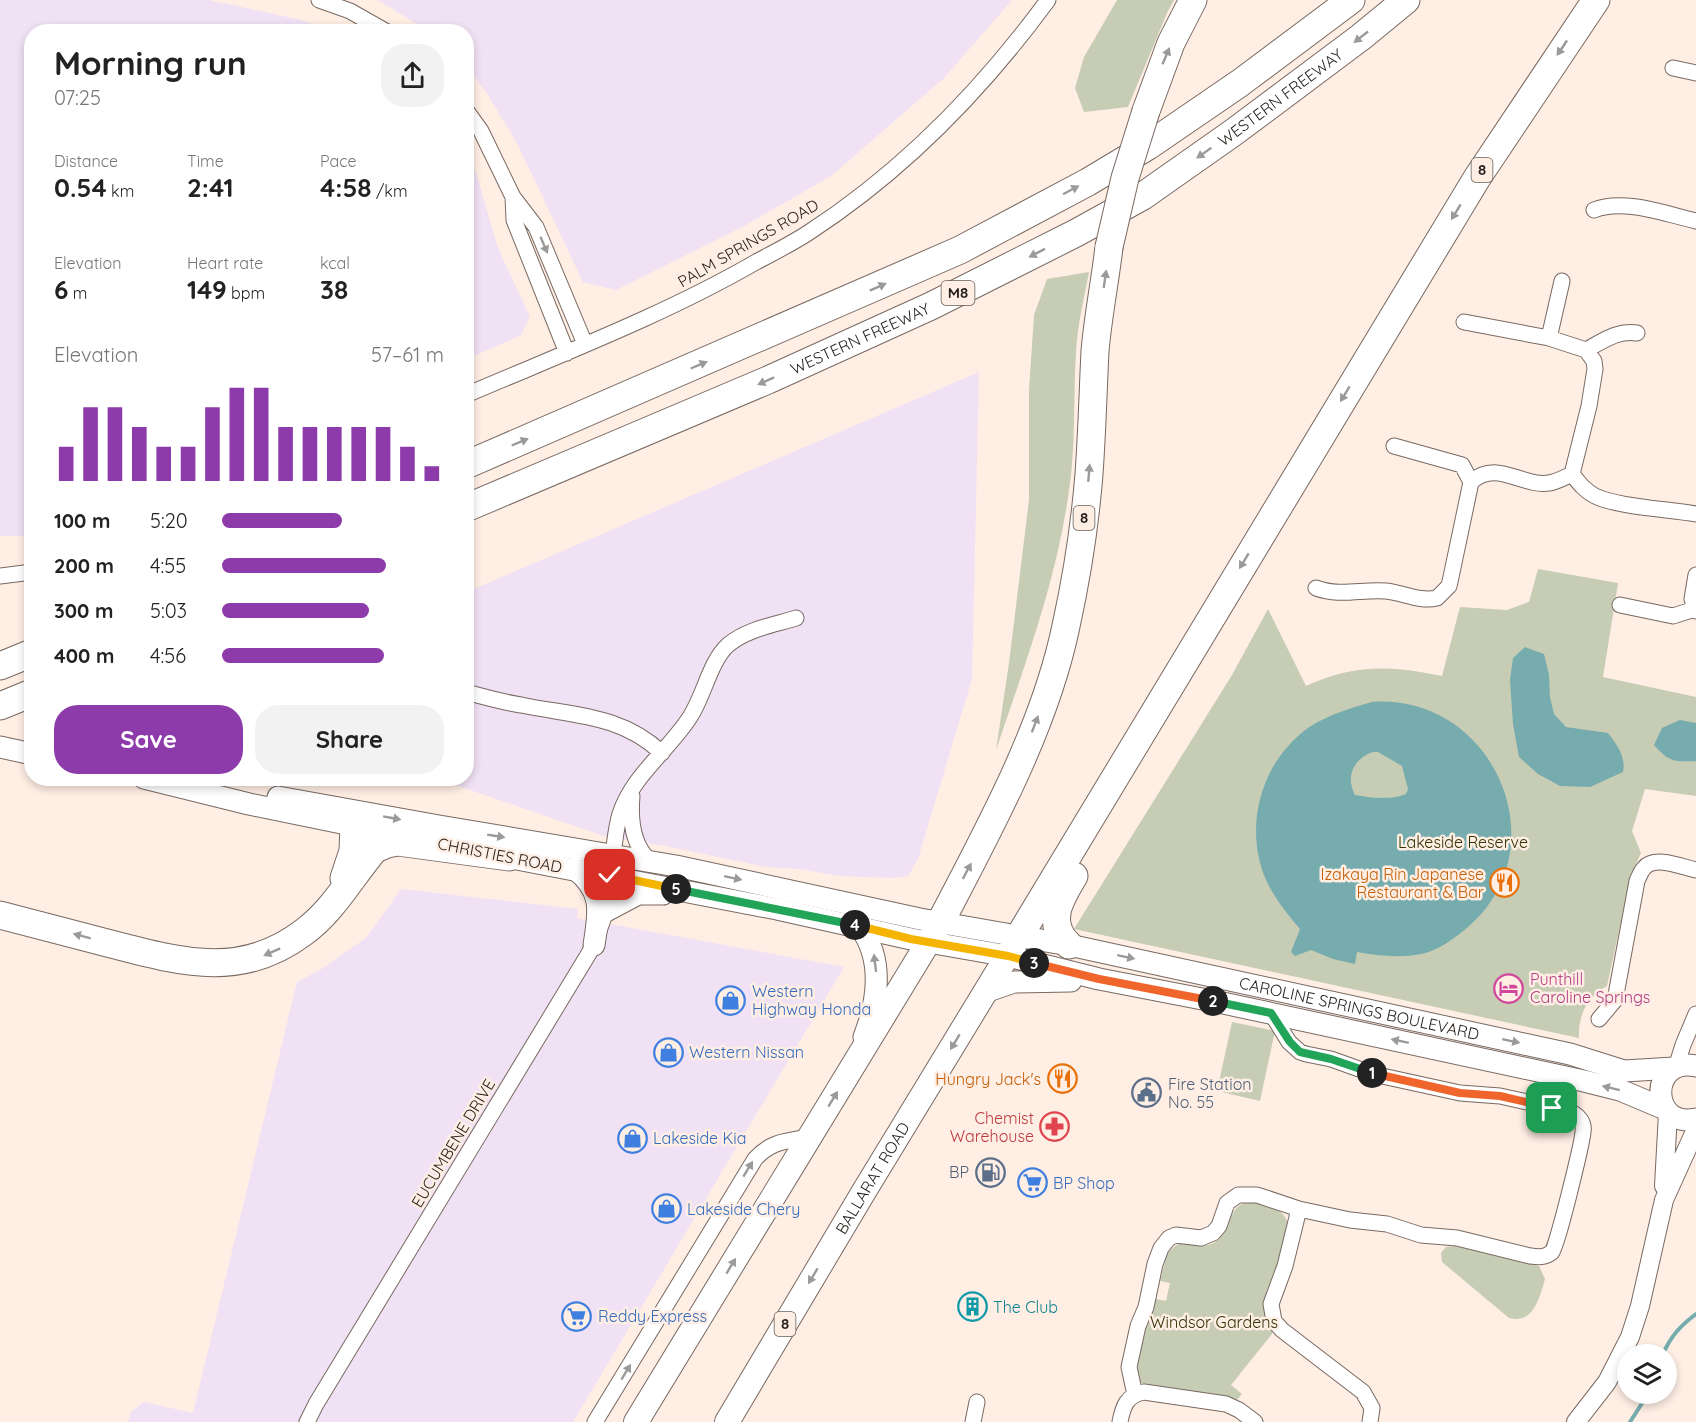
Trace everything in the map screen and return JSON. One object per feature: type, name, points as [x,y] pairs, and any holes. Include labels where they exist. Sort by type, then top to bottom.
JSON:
[{"type":"highway","name":"8","points":[[636,1422],[934,932],[1013,779],[1050,683],[1066,627],[1081,541],[1089,476],[1095,349],[1109,247],[1125,178],[1146,111],[1171,43],[1193,0]]},
{"type":"highway","name":"M8","points":[[474,462],[960,250],[1088,182],[1148,146],[1240,83],[1351,0]]},
{"type":"highway","name":"WESTERN FREEWAY","points":[[474,505],[757,384],[931,306],[1076,233],[1143,196],[1234,132],[1361,37],[1406,0]]},
{"type":"highway","name":"8","points":[[1014,945],[1477,178],[1596,0]]},
{"type":"highway","points":[[0,666],[24,656]]},
{"type":"highway","points":[[0,706],[24,696]]},
{"type":"highway","points":[[1069,945],[1058,932],[1057,910],[1112,805],[1148,721]]},
{"type":"highway","points":[[333,904],[351,860],[355,837],[354,826]]},
{"type":"highway","points":[[0,915],[168,959],[220,964],[249,960],[276,950],[305,932],[333,904],[375,849],[387,844],[398,842],[509,857]]},
{"type":"highway","name":"BALLARAT ROAD","points":[[727,1422],[862,1192],[1014,945]]},
{"type":"main road","points":[[0,747],[24,752]]},
{"type":"main road","name":"CHRISTIES ROAD","points":[[176,786],[354,826],[575,869],[650,861],[934,932]]},
{"type":"main road","name":"CHRISTIES ROAD","points":[[218,786],[418,822],[612,865],[730,899],[860,927],[934,932]]},
{"type":"main road","points":[[231,788],[284,804],[344,817],[354,826]]},
{"type":"main road","points":[[575,869],[592,886],[597,901],[599,913],[594,945]]},
{"type":"main road","points":[[606,911],[630,898],[646,893],[730,899]]},
{"type":"main road","points":[[856,1060],[869,1025],[877,983],[873,950],[869,939],[860,927]]},
{"type":"main road","name":"CAROLINE SPRINGS BOULEVARD","points":[[934,932],[1014,945],[1069,945],[1570,1054],[1624,1071],[1682,1067]]},
{"type":"main road","name":"CAROLINE SPRINGS BOULEVARD","points":[[1014,945],[1099,979],[1271,1013],[1620,1090],[1667,1111],[1676,1118],[1685,1121],[1696,1119]]},
{"type":"main road","points":[[985,992],[1014,982],[1099,979]]},
{"type":"main road","points":[[1223,1003],[1228,980]]},
{"type":"main road","points":[[1428,1047],[1433,1024]]},
{"type":"main road","points":[[1667,1111],[1662,1102],[1663,1079],[1682,1067]]},
{"type":"street","points":[[319,0],[350,11],[373,24]]},
{"type":"street","name":"PALM SPRINGS ROAD","points":[[474,391],[719,284],[806,234],[882,178],[961,106],[1048,0]]},
{"type":"street","points":[[1673,68],[1696,73]]},
{"type":"street","points":[[474,121],[513,197],[536,227],[585,344]]},
{"type":"street","points":[[513,197],[514,220],[567,352]]},
{"type":"street","points":[[1594,210],[1613,205],[1623,206],[1696,221]]},
{"type":"street","points":[[1549,338],[1562,281]]},
{"type":"street","points":[[1464,322],[1549,338],[1586,350],[1594,361],[1589,406],[1572,474]]},
{"type":"street","points":[[1586,350],[1613,335],[1637,333]]},
{"type":"street","points":[[1394,446],[1462,465],[1471,482]]},
{"type":"street","points":[[1316,588],[1335,593],[1376,590],[1401,593],[1422,599],[1437,598],[1449,586],[1471,482],[1491,472],[1548,483],[1572,474]]},
{"type":"street","points":[[1572,474],[1584,489],[1597,497],[1696,514]]},
{"type":"street","points":[[0,576],[24,573]]},
{"type":"street","points":[[1620,605],[1673,616],[1695,610],[1692,593],[1696,575]]},
{"type":"street","name":"EUCUMBENE DRIVE","points":[[307,1422],[594,945],[606,911],[620,813],[642,775],[690,718],[719,655],[727,646],[749,633],[796,618]]},
{"type":"street","points":[[474,694],[610,722],[631,729],[662,753]]},
{"type":"street","points":[[633,790],[632,825],[641,852],[650,861]]},
{"type":"street","points":[[1599,1019],[1615,1000],[1637,881],[1644,868],[1659,862],[1696,870]]},
{"type":"street","name":"CAROLINE SPRINGS BOULEVARD","points":[[1271,1013],[1293,1047],[1306,1054],[1331,1059],[1373,1074],[1460,1093],[1500,1096],[1541,1105]]},
{"type":"street","points":[[1682,1067],[1683,1045],[1696,1014]]},
{"type":"street","points":[[1135,1395],[1129,1367],[1157,1258],[1165,1242],[1176,1235],[1201,1238],[1213,1233],[1222,1220],[1227,1203],[1238,1195],[1257,1195],[1299,1209],[1350,1220],[1387,1224],[1421,1235],[1457,1238],[1539,1258],[1552,1252],[1557,1243],[1575,1171],[1583,1127],[1580,1118],[1573,1113],[1541,1105],[1559,1076]]},
{"type":"street","points":[[1576,1422],[1607,1382],[1630,1337],[1640,1306],[1664,1200],[1667,1111]]},
{"type":"street","points":[[1664,1200],[1696,1130]]},
{"type":"street","points":[[595,1422],[754,1159],[764,1149],[774,1144],[810,1137]]},
{"type":"street","points":[[1299,1209],[1285,1266],[1271,1304],[1272,1317],[1282,1330],[1363,1392],[1372,1408],[1370,1422]]},
{"type":"street","points":[[1120,1422],[1126,1402],[1135,1395],[1148,1392],[1187,1400],[1214,1402],[1239,1410],[1254,1422]]},
{"type":"street","points":[[973,1422],[977,1402]]},
{"type":"shaded area","points":[[0,0],[209,0],[314,24],[24,24],[24,536],[0,536]]},
{"type":"shaded area","points":[[378,0],[1012,0],[944,78],[831,176],[746,225],[616,290],[583,282],[517,143],[474,76],[474,24],[417,24]]},
{"type":"shaded area","points":[[474,166],[498,248],[530,317],[521,335],[474,356]]},
{"type":"shaded area","points":[[979,372],[972,679],[918,859],[908,876],[893,878],[839,876],[800,869],[765,867],[666,846],[607,837],[458,786],[474,786],[474,589]]},
{"type":"shaded area","points":[[401,889],[578,909],[577,918],[844,967],[573,1422],[128,1422],[131,1412],[144,1402],[193,1413],[297,982],[320,970],[366,938]]},
{"type":"green space","points":[[1117,0],[1174,0],[1128,107],[1084,112],[1075,88],[1084,57]]},
{"type":"green space","points":[[1089,272],[1077,343],[1073,456],[1064,523],[1039,622],[996,750],[1029,500],[1029,390],[1034,315],[1047,279]]},
{"type":"green space","name":"Lakeside Reserve","points":[[1538,569],[1618,583],[1603,677],[1696,697],[1696,796],[1645,789],[1632,831],[1641,853],[1631,875],[1607,986],[1589,1001],[1585,1008],[1580,1022],[1579,1038],[1074,929],[1232,675],[1268,609],[1306,686],[1357,670],[1406,670],[1442,676],[1460,607],[1507,610],[1529,602]]},
{"type":"green space","points":[[1232,1022],[1275,1031],[1260,1101],[1217,1091]]},
{"type":"green space","name":"Windsor Gardens","points":[[1251,1202],[1279,1211],[1288,1225],[1272,1334],[1231,1385],[1242,1394],[1235,1402],[1141,1383],[1137,1365],[1141,1342],[1156,1299],[1166,1301],[1170,1283],[1160,1281],[1167,1253],[1178,1244],[1206,1245],[1215,1242],[1225,1231],[1237,1207]]},
{"type":"green space","points":[[1455,1246],[1539,1266],[1545,1279],[1538,1301],[1530,1313],[1517,1319],[1509,1318],[1442,1262],[1441,1253],[1446,1247]]},
{"type":"water","points":[[1525,647],[1544,654],[1554,714],[1566,727],[1608,733],[1622,756],[1623,772],[1590,787],[1560,786],[1538,774],[1519,757],[1513,724],[1510,680],[1513,658]]},
{"type":"water","points":[[1372,702],[1415,706],[1451,722],[1480,748],[1500,781],[1510,818],[1509,857],[1496,894],[1468,927],[1452,940],[1434,950],[1421,954],[1397,956],[1357,952],[1355,964],[1333,959],[1311,950],[1295,956],[1291,952],[1300,929],[1273,894],[1260,862],[1256,842],[1259,804],[1273,767],[1297,737],[1323,719]],"holes":[[[1378,752],[1402,766],[1408,789],[1406,794],[1388,798],[1355,795],[1351,775],[1356,763],[1366,755]]]},
{"type":"water","points":[[1680,720],[1696,723],[1696,761],[1672,760],[1654,745],[1662,728]]},
{"type":"waterway","points":[[1668,1344],[1676,1332],[1696,1314]]},
{"type":"waterway","points":[[1630,1422],[1642,1404]]},
{"type":"place","name":"Izakaya Rin Japanese Restaurant & Bar","points":[[1505,883]]},
{"type":"place","name":"Punthill Caroline Springs","points":[[1509,988]]},
{"type":"place","name":"Western Highway Honda","points":[[731,1000]]},
{"type":"place","name":"Western Nissan","points":[[668,1052]]},
{"type":"place","name":"Hungry Jack's","points":[[1062,1079]]},
{"type":"place","name":"Fire Station No. 55","points":[[1147,1093]]},
{"type":"place","name":"Chemist Warehouse","points":[[1055,1127]]},
{"type":"place","name":"Lakeside Kia","points":[[632,1138]]},
{"type":"place","name":"BP","points":[[990,1172]]},
{"type":"place","name":"BP Shop","points":[[1032,1183]]},
{"type":"place","name":"Lakeside Chery","points":[[666,1209]]},
{"type":"place","name":"The Club","points":[[972,1307]]},
{"type":"place","name":"Reddy Express","points":[[577,1316]]},
{"type":"route","points":[[610,875],[911,939],[1008,956],[1168,994],[1271,1013],[1293,1047],[1300,1052],[1331,1059],[1373,1074],[1460,1093],[1500,1096],[1552,1108]]}]
